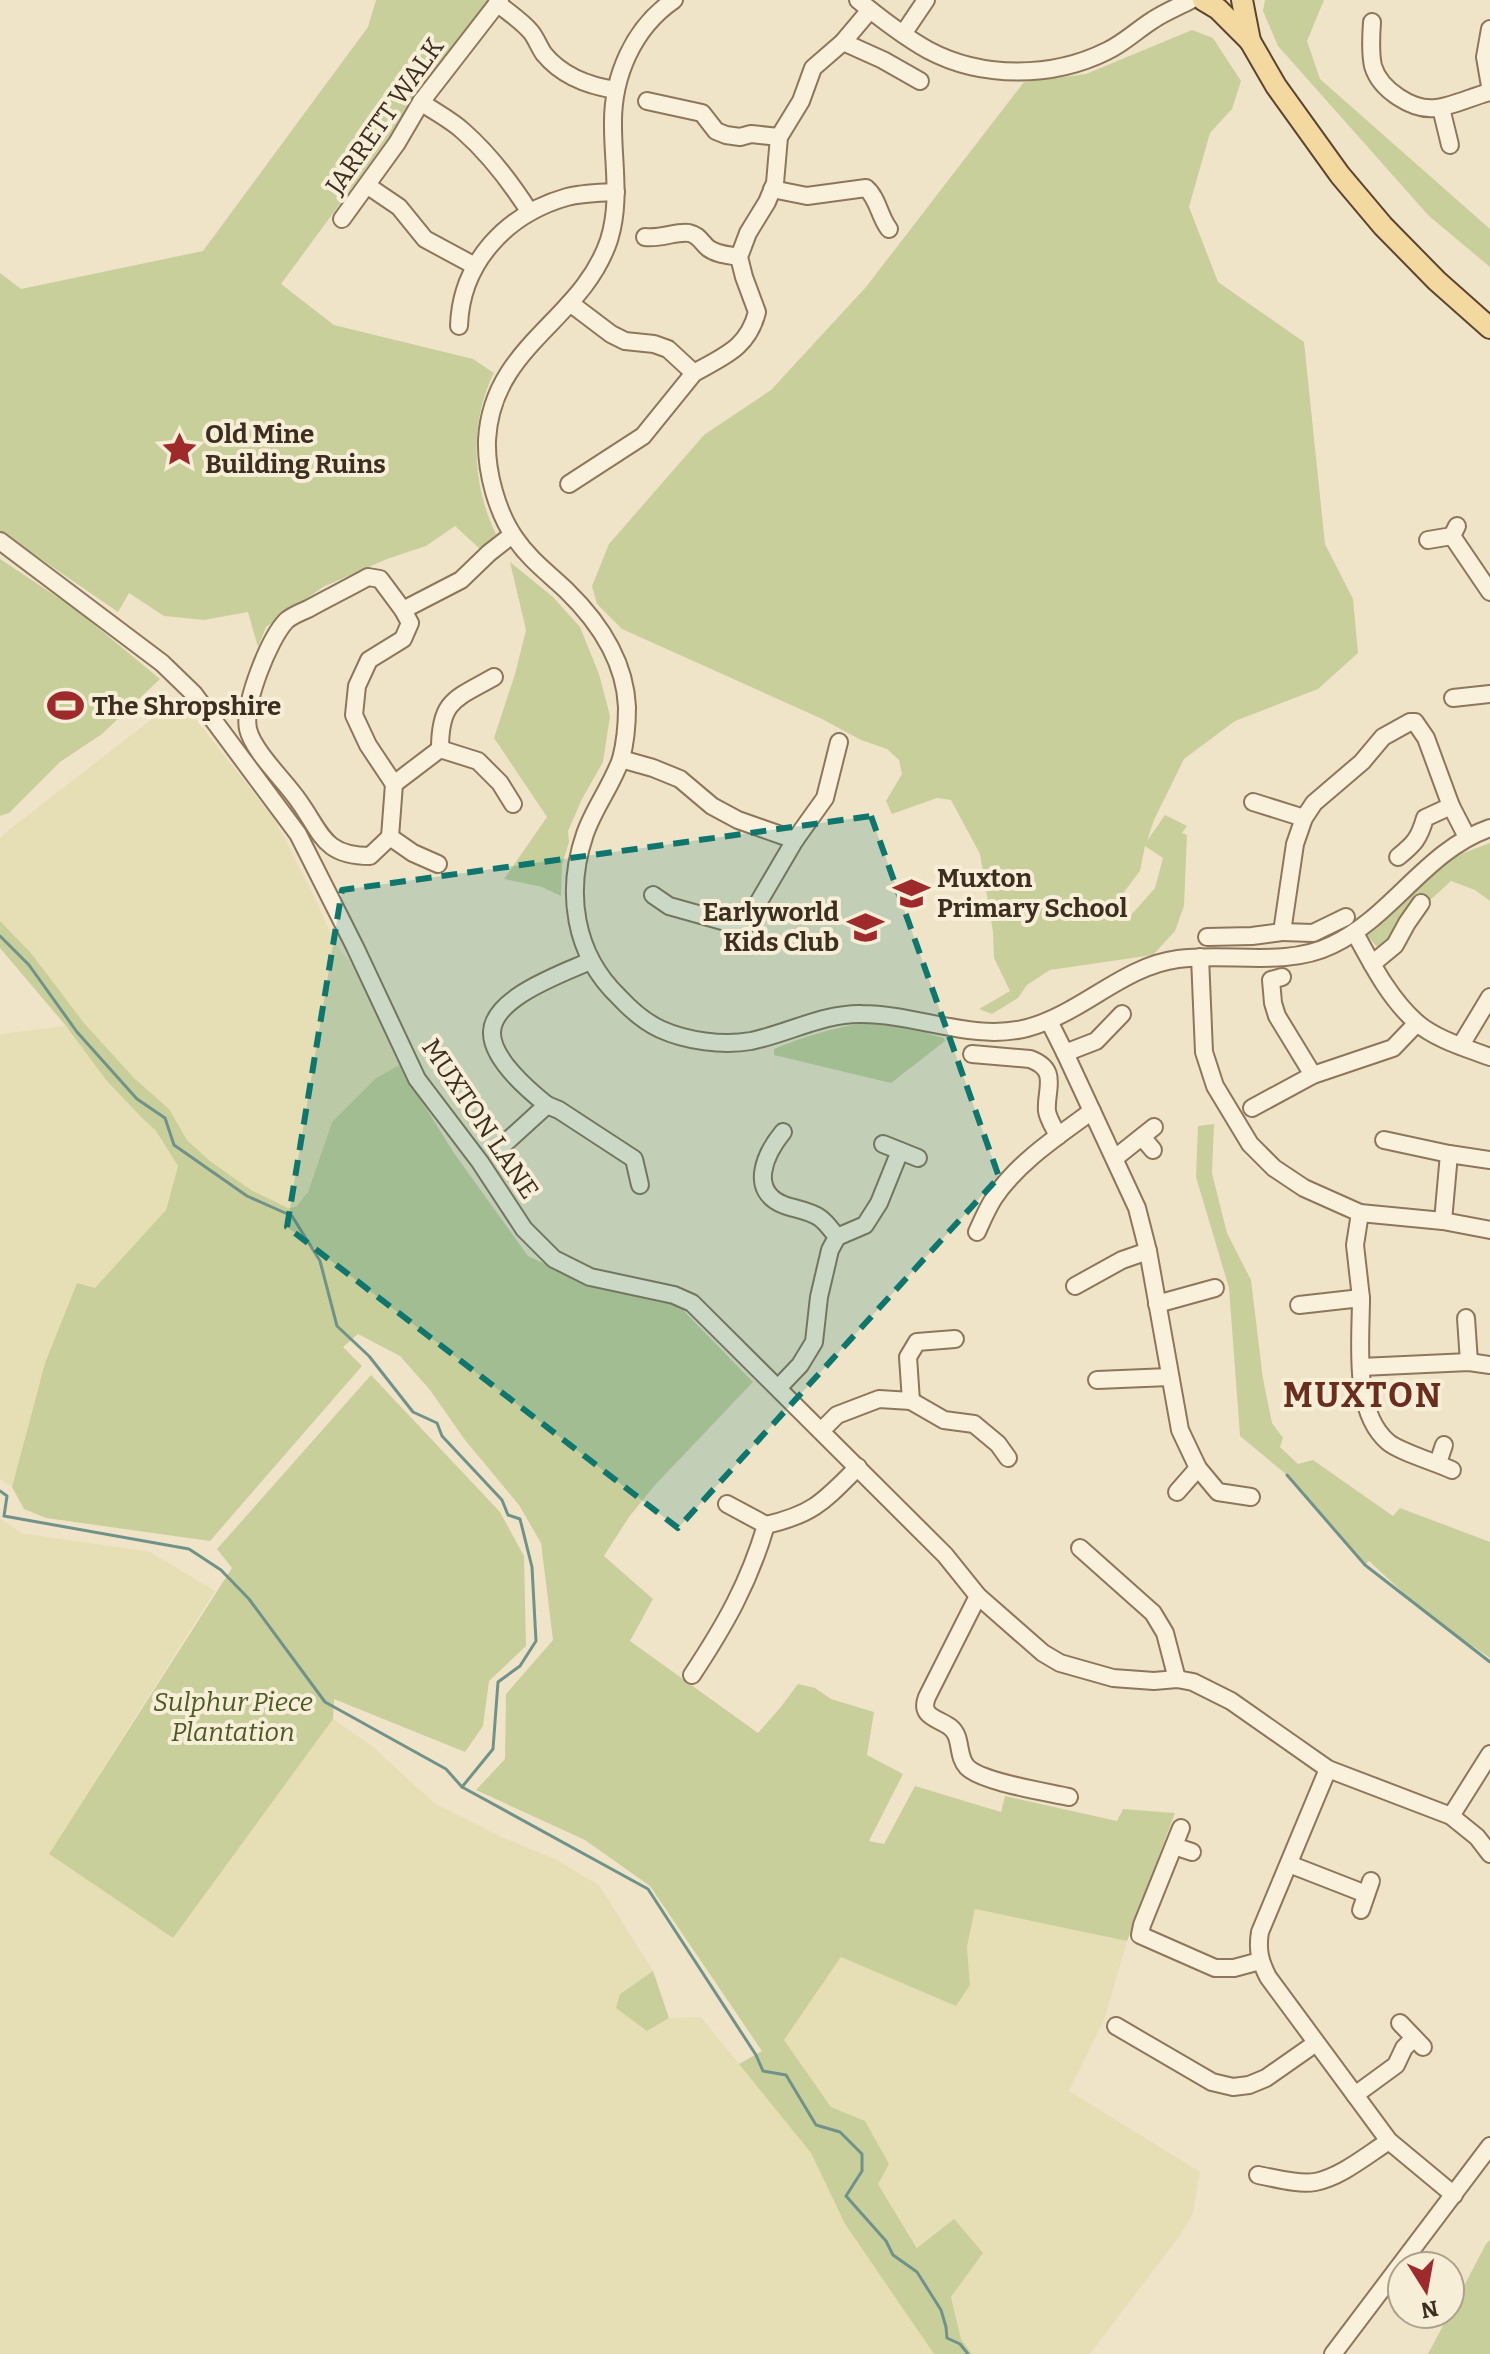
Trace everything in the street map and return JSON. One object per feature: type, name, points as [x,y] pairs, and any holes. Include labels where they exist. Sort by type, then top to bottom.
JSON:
[{"type":"main road","points":[[1202,0],[1218,0]]},
{"type":"main road","points":[[1202,0],[1218,9],[1250,41],[1276,86],[1340,175],[1383,226],[1437,281],[1490,328]]},
{"type":"main road","points":[[1242,0],[1250,41]]},
{"type":"street","points":[[674,0],[644,28],[628,52],[616,90],[612,123],[616,192],[608,243],[600,261],[570,303],[516,360],[493,402],[487,436],[488,465],[497,501],[512,535],[530,557],[591,615],[616,658],[623,682],[627,708],[621,759],[584,836],[576,870],[575,909],[579,930],[590,961],[607,985],[641,1018],[662,1030],[718,1042],[748,1042],[826,1018],[856,1013],[995,1032],[1023,1029],[1049,1021],[1156,964],[1173,959],[1282,957],[1326,949],[1355,933],[1438,858],[1467,837],[1490,828]]},
{"type":"street","points":[[903,34],[926,0]]},
{"type":"street","points":[[1154,19],[1161,0]]},
{"type":"street","points":[[569,484],[643,436],[694,373],[735,350],[754,322],[757,312],[739,257],[772,189],[779,137],[801,101],[813,68],[843,42],[864,5],[930,51],[966,64],[1000,71],[1036,71],[1068,65],[1103,53],[1154,19],[1191,0]]},
{"type":"street","name":"JARRETT WALK","points":[[342,219],[368,186],[421,102],[498,2],[530,31],[542,51],[563,71],[580,81],[616,90]]},
{"type":"street","points":[[1372,22],[1364,43],[1379,78],[1388,88],[1417,107],[1441,108],[1490,89],[1485,57],[1490,29]]},
{"type":"street","points":[[843,42],[920,81]]},
{"type":"street","points":[[647,101],[702,113],[716,131],[726,135],[779,137]]},
{"type":"street","points":[[421,102],[460,128],[472,140],[529,211]]},
{"type":"street","points":[[1441,108],[1453,137]]},
{"type":"street","points":[[368,186],[399,207],[425,239],[475,266]]},
{"type":"street","points":[[772,189],[807,196],[866,188],[874,196],[879,213],[889,229]]},
{"type":"street","points":[[459,326],[463,297],[475,266],[488,247],[529,211],[569,196],[616,192]]},
{"type":"street","points":[[645,237],[692,233],[717,253],[739,257]]},
{"type":"street","points":[[570,303],[625,341],[668,349],[694,373]]},
{"type":"street","points":[[1428,540],[1455,531],[1490,592]]},
{"type":"street","points":[[403,610],[461,580],[512,535]]},
{"type":"street","name":"MUXTON LANE","points":[[0,541],[162,663],[194,694],[298,834],[417,1079],[480,1162],[524,1229],[554,1259],[590,1277],[674,1295],[692,1303],[945,1555],[978,1596],[1043,1653],[1060,1663],[1113,1678],[1193,1682],[1231,1701],[1328,1769],[1451,1816],[1477,1837],[1490,1854]]},
{"type":"street","points":[[368,577],[380,579],[403,610],[410,623],[407,631],[403,639],[369,660],[357,686],[354,715],[368,745],[394,784],[390,837],[370,856],[348,856],[333,848],[318,832],[289,787],[262,754],[248,729],[250,699],[256,677],[287,620],[368,577]]},
{"type":"street","points":[[394,784],[440,749],[443,714],[457,698],[494,677]]},
{"type":"street","points":[[1453,698],[1490,694]]},
{"type":"street","points":[[1282,932],[1295,844],[1304,818],[1314,803],[1362,762],[1383,737],[1410,722],[1415,722],[1426,738],[1451,806],[1467,837]]},
{"type":"street","points":[[653,895],[669,906],[744,927],[795,840],[825,798],[839,742]]},
{"type":"street","points":[[440,749],[478,761],[500,783],[513,804]]},
{"type":"street","points":[[621,759],[680,779],[712,806],[738,820],[795,840]]},
{"type":"street","points":[[1261,800],[1304,818]]},
{"type":"street","points":[[1398,857],[1414,844],[1425,818],[1451,806]]},
{"type":"street","points":[[390,837],[413,853],[438,864]]},
{"type":"street","points":[[1372,964],[1395,945],[1421,903]]},
{"type":"street","points":[[1207,937],[1313,933],[1346,917]]},
{"type":"street","points":[[1355,933],[1385,984],[1417,1023],[1490,1057]]},
{"type":"street","points":[[1200,957],[1204,1052],[1215,1086],[1250,1144],[1274,1168],[1304,1188],[1360,1213],[1443,1221],[1490,1230]]},
{"type":"street","points":[[590,961],[536,985],[502,1011],[493,1024],[493,1042],[513,1076],[547,1105],[642,1157],[640,1185]]},
{"type":"street","points":[[1271,979],[1277,1016],[1313,1075]]},
{"type":"street","points":[[1461,1045],[1490,997]]},
{"type":"street","points":[[1065,1053],[1096,1041],[1122,1014]]},
{"type":"street","points":[[1049,1021],[1137,1208],[1148,1251],[1180,1430],[1198,1468],[1218,1492],[1251,1497]]},
{"type":"street","points":[[1252,1108],[1313,1075],[1393,1048],[1417,1023]]},
{"type":"street","points":[[982,1059],[1030,1059],[1039,1062],[1051,1084],[1047,1111],[1058,1136]]},
{"type":"street","points":[[503,1145],[547,1105]]},
{"type":"street","points":[[977,1237],[993,1199],[1007,1181],[1031,1157],[1092,1111]]},
{"type":"street","points":[[783,1132],[773,1144],[763,1166],[764,1187],[771,1199],[819,1217],[837,1237]]},
{"type":"street","points":[[1115,1158],[1150,1138]]},
{"type":"street","points":[[1384,1140],[1490,1160]]},
{"type":"street","points":[[883,1144],[918,1158]]},
{"type":"street","points":[[779,1387],[800,1365],[814,1342],[819,1297],[830,1250],[837,1237],[865,1225],[879,1203],[900,1151]]},
{"type":"street","points":[[1443,1221],[1449,1154]]},
{"type":"street","points":[[1360,1213],[1355,1245],[1361,1298],[1363,1398],[1373,1423],[1389,1443],[1445,1466],[1444,1445]]},
{"type":"street","points":[[1081,1276],[1148,1251]]},
{"type":"street","points":[[1157,1304],[1215,1288]]},
{"type":"street","points":[[1299,1305],[1361,1298]]},
{"type":"street","points":[[1466,1318],[1469,1362]]},
{"type":"street","points":[[911,1401],[908,1357],[917,1342],[955,1339]]},
{"type":"street","points":[[1361,1367],[1469,1362],[1490,1365]]},
{"type":"street","points":[[1097,1380],[1169,1377]]},
{"type":"street","points":[[821,1431],[837,1415],[879,1399],[911,1401],[944,1420],[974,1424],[1003,1451]]},
{"type":"street","points":[[727,1504],[766,1525],[793,1519],[825,1500],[858,1467]]},
{"type":"street","points":[[1177,1492],[1198,1468]]},
{"type":"street","points":[[692,1675],[732,1612],[755,1563],[766,1525]]},
{"type":"street","points":[[1080,1548],[1153,1613],[1165,1633],[1177,1679]]},
{"type":"street","points":[[978,1596],[924,1703],[926,1711],[933,1719],[953,1729],[959,1741],[960,1756],[967,1768],[988,1778],[1069,1797]]},
{"type":"street","points":[[691,1643],[707,1653]]},
{"type":"street","points":[[1451,1816],[1490,1754]]},
{"type":"street","points":[[1328,1769],[1260,1932],[1260,1961],[1268,1977],[1389,2141],[1454,2195]]},
{"type":"street","points":[[1181,1828],[1140,1935],[1215,1968],[1234,1968],[1260,1961]]},
{"type":"street","points":[[1174,1846],[1192,1852]]},
{"type":"street","points":[[1289,1864],[1366,1895]]},
{"type":"street","points":[[1355,2095],[1396,2065],[1404,2048],[1418,2042],[1400,2023]]},
{"type":"street","points":[[1122,2035],[1212,2082],[1233,2087],[1266,2078],[1316,2043]]},
{"type":"street","points":[[1266,2182],[1315,2182],[1336,2174],[1389,2141]]},
{"type":"street","points":[[1333,2354],[1490,2146]]},
{"type":"highlighted area","points":[[871,816],[999,1177],[678,1528],[287,1227],[342,890]]},
{"type":"shaded area","points":[[179,698],[275,820],[336,945],[355,969],[399,1065],[376,1078],[332,1122],[308,1192],[296,1207],[288,1208],[251,1190],[187,1140],[169,1109],[134,1078],[84,1023],[31,953],[0,921],[0,838]]},
{"type":"shaded area","points":[[66,1026],[106,1080],[156,1131],[178,1166],[166,1210],[95,1289],[77,1284],[45,1363],[12,1487],[0,1479],[0,1034]]},
{"type":"shaded area","points":[[0,1518],[21,1533],[150,1552],[215,1591],[49,1854],[173,1938],[333,1719],[371,1745],[434,1803],[501,1837],[555,1859],[599,1885],[653,1971],[620,1994],[647,2031],[669,2018],[701,2017],[811,2153],[845,2224],[934,2354],[0,2354]]},
{"type":"shaded area","points":[[975,1909],[1127,1941],[1104,2020],[1069,2091],[1200,2172],[1193,2213],[1181,2234],[1090,2354],[972,2354],[961,2339],[951,2297],[878,2184],[865,2121],[831,2107],[784,2040],[841,1957],[970,1985],[967,1947]]},
{"type":"green space","points":[[376,0],[490,0],[281,284],[334,325],[473,359],[494,373],[480,412],[477,454],[482,495],[496,534],[481,550],[455,526],[426,546],[323,587],[266,627],[258,647],[248,612],[204,620],[164,616],[129,593],[118,612],[0,531],[0,273],[21,289],[203,251],[368,27]]},
{"type":"green space","points":[[1265,0],[1324,0],[1307,41],[1320,79],[1490,229],[1490,267],[1429,216],[1278,46],[1263,11]]},
{"type":"green space","points":[[1192,30],[1213,38],[1241,81],[1232,109],[1210,133],[1189,207],[1218,282],[1304,342],[1325,544],[1353,599],[1358,653],[1318,689],[1235,721],[1184,759],[1147,841],[1165,815],[1187,826],[1182,833],[1187,835],[1184,906],[1175,931],[1153,955],[1050,970],[1027,985],[1018,998],[992,1014],[979,1009],[1010,991],[994,958],[993,932],[980,854],[951,800],[937,798],[892,814],[886,801],[902,774],[899,760],[887,749],[861,740],[820,718],[622,629],[597,604],[592,586],[609,544],[704,435],[771,390],[866,287],[1024,82],[1086,74]],"holes":[[[1145,846],[1163,858],[1155,888],[1131,915],[1111,909],[1140,871]]]},
{"type":"green space","name":"The Shropshire","points":[[0,559],[74,608],[160,679],[102,734],[60,762],[9,813],[0,816]]},
{"type":"green space","points":[[510,562],[553,597],[580,627],[599,674],[610,716],[603,762],[568,831],[561,896],[542,887],[504,879],[547,817],[494,738],[526,630]]},
{"type":"green space","points":[[1490,843],[1490,901],[1475,890],[1451,881],[1378,948],[1365,933],[1403,897],[1458,855]]},
{"type":"green space","points":[[0,921],[31,953],[84,1023],[134,1078],[169,1109],[187,1140],[251,1190],[288,1208],[296,1207],[308,1192],[332,1122],[376,1078],[399,1065],[454,1153],[528,1256],[576,1278],[678,1305],[753,1382],[655,1485],[629,1517],[604,1556],[653,1599],[630,1641],[758,1733],[798,1684],[815,1688],[831,1699],[874,1712],[867,1755],[903,1774],[869,1841],[884,1844],[915,1786],[1001,1812],[1005,1796],[1117,1821],[1123,1809],[1175,1813],[1127,1941],[975,1909],[967,1947],[970,1985],[956,2006],[841,1957],[784,2040],[831,2107],[865,2121],[889,2164],[878,2184],[917,2248],[954,2219],[983,2253],[951,2297],[961,2339],[972,2354],[934,2354],[845,2224],[811,2153],[739,2064],[762,2051],[650,1886],[585,1840],[476,1790],[505,1759],[506,1694],[553,1640],[541,1543],[519,1505],[400,1356],[358,1334],[343,1347],[362,1366],[210,1541],[46,1518],[24,1509],[12,1487],[45,1363],[77,1283],[95,1288],[166,1210],[178,1166],[156,1131],[106,1080],[66,1026],[0,948]]},
{"type":"green space","points":[[863,1023],[914,1030],[944,1038],[945,1041],[891,1083],[774,1055],[774,1049],[796,1041]]},
{"type":"green space","points":[[1214,1124],[1212,1173],[1227,1233],[1251,1280],[1263,1379],[1272,1423],[1283,1438],[1280,1447],[1298,1464],[1313,1460],[1393,1516],[1400,1508],[1490,1542],[1490,1658],[1427,1615],[1369,1561],[1365,1565],[1287,1475],[1240,1436],[1229,1288],[1196,1177],[1198,1126]]},
{"type":"green space","name":"Sulphur Piece Plantation","points":[[371,1375],[500,1512],[524,1556],[526,1646],[489,1681],[483,1726],[465,1752],[334,1699],[333,1719],[173,1938],[49,1854],[232,1568],[217,1549]]},
{"type":"green space","points":[[653,1971],[669,2018],[647,2031],[616,2008],[620,1994]]},
{"type":"green space","points":[[1490,2240],[1490,2354],[1428,2354],[1441,2330],[1466,2330],[1466,2282]]},
{"type":"waterway","points":[[0,936],[29,965],[77,1032],[137,1099],[165,1118],[174,1145],[247,1196],[292,1216],[320,1261],[337,1326],[369,1356],[413,1412],[437,1423],[442,1436],[502,1500],[508,1515],[520,1519],[532,1567],[536,1641],[520,1666],[498,1682],[493,1749],[462,1787],[648,1889],[756,2055],[763,2071],[786,2075],[816,2125],[840,2132],[862,2154],[862,2171],[846,2196],[886,2241],[893,2255],[917,2272],[941,2310],[947,2338],[960,2344],[968,2354]]},
{"type":"waterway","points":[[1287,1475],[1365,1565],[1490,1662]]},
{"type":"waterway","points":[[0,1491],[7,1496],[4,1516],[189,1549],[221,1570],[249,1599],[325,1702],[446,1769],[462,1787]]},
{"type":"place","name":"Old Mine Building Ruins","points":[[179,449]]},
{"type":"place","name":"The Shropshire","points":[[66,706]]},
{"type":"place","name":"Muxton Primary School","points":[[911,893]]},
{"type":"place","name":"Earlyworld Kids Club","points":[[865,927]]},
{"type":"district","name":"MUXTON","points":[[1363,1395]]}]
